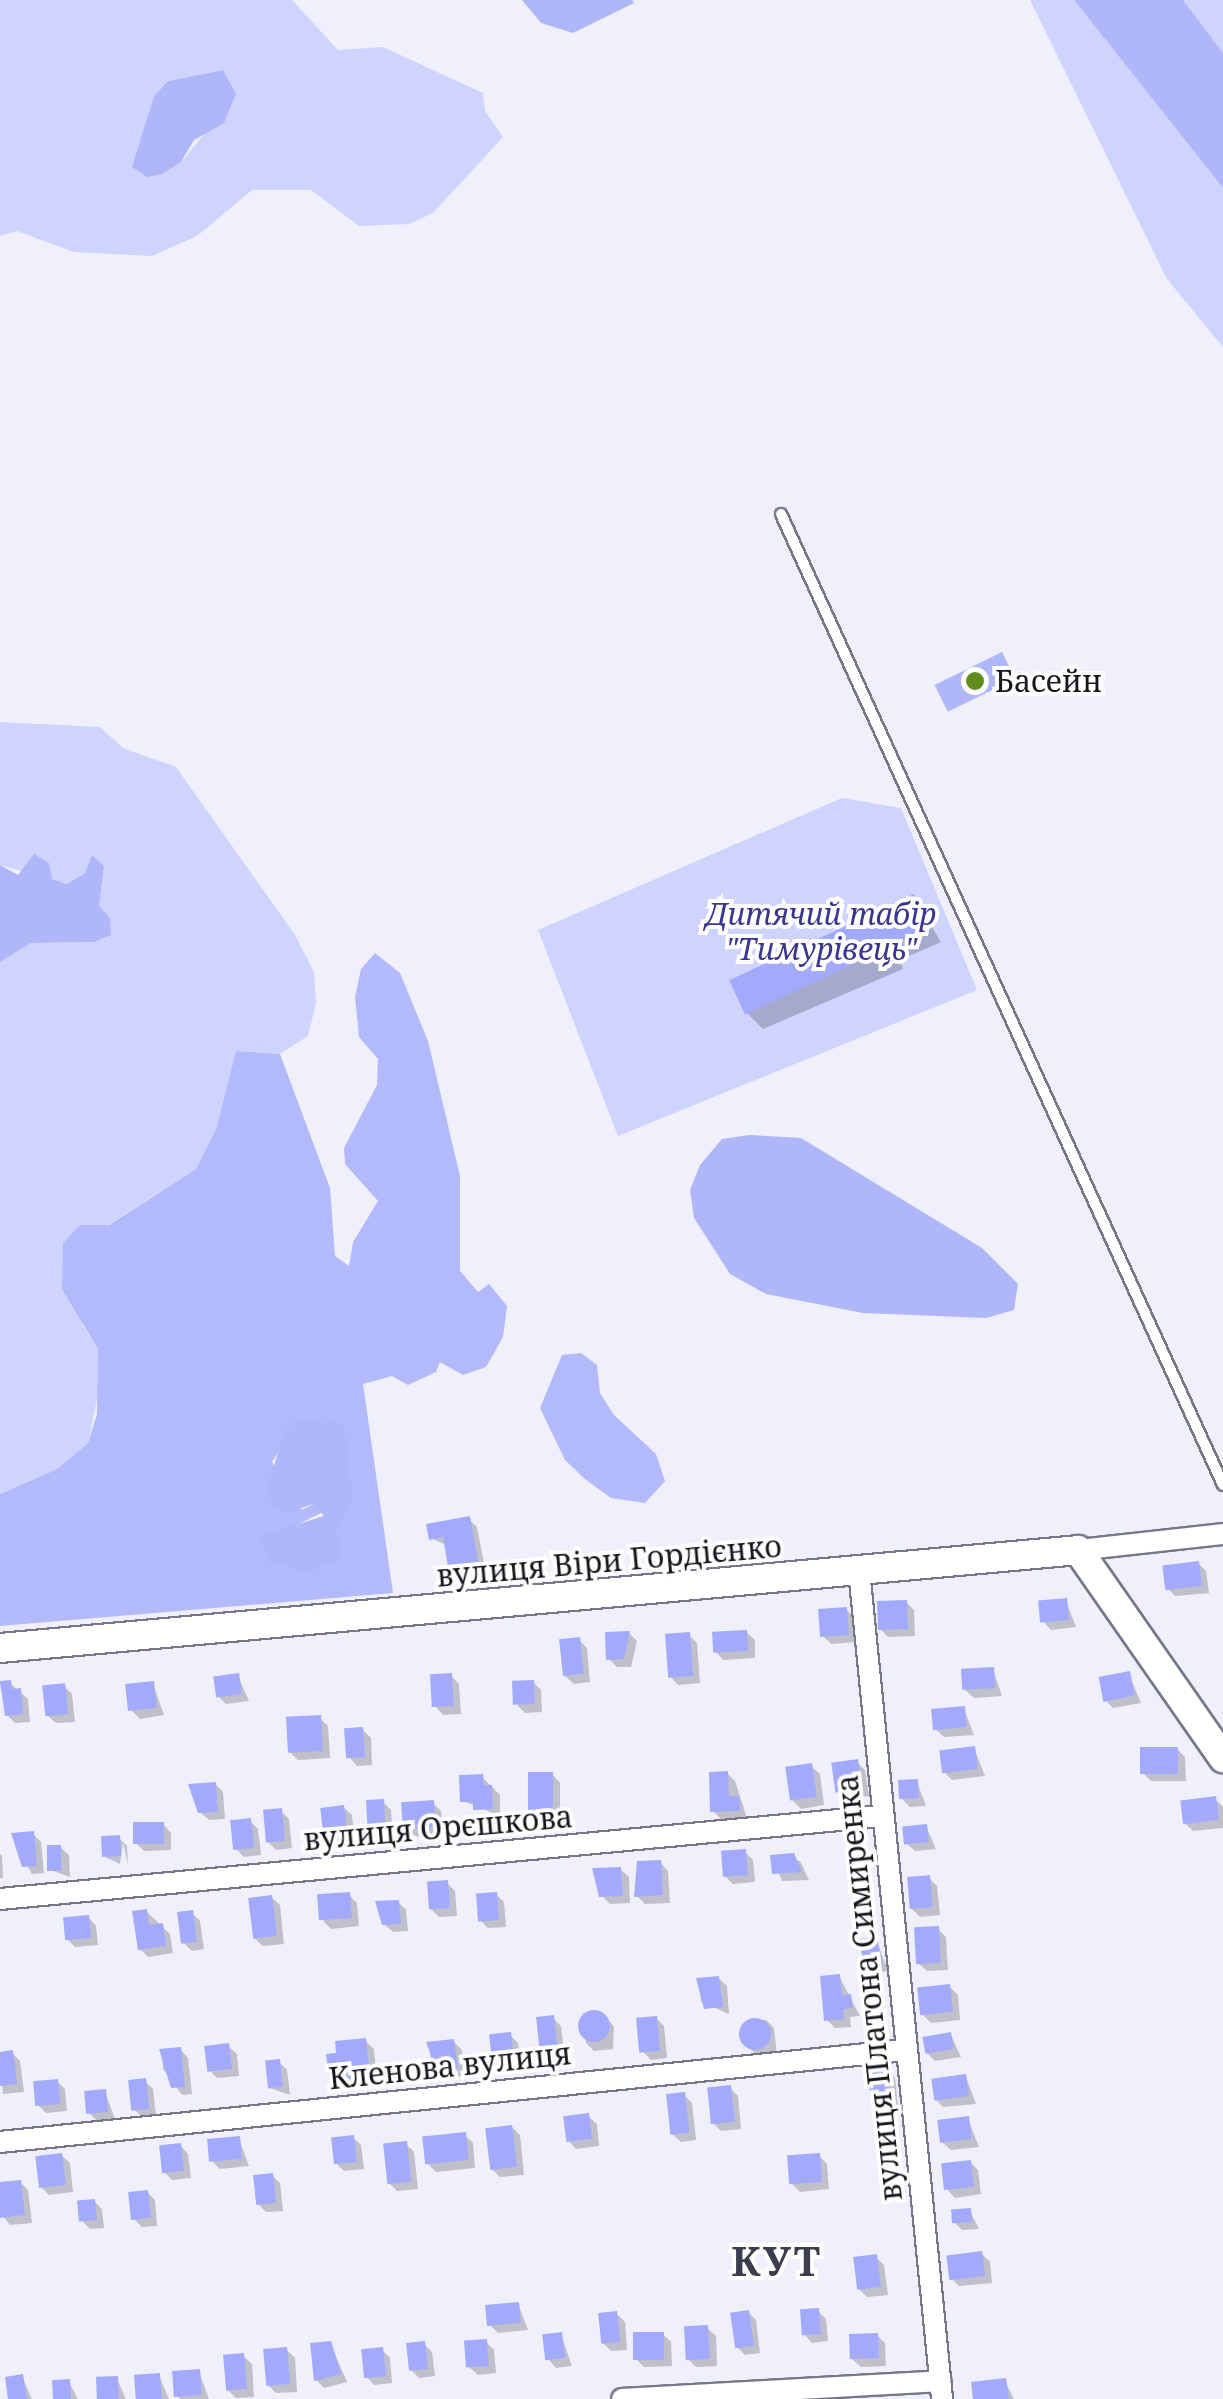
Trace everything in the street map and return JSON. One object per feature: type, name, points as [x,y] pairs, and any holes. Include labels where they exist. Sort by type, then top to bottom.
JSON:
[{"type":"street","name":"вулиця Віри Гордієнко","points":[[0,1648],[1223,1534]]},
{"type":"street","points":[[1078,1550],[1223,1758]]},
{"type":"street","name":"вулиця Платона Симиренка","points":[[859,1570],[941,2390]]},
{"type":"street","name":"вулиця Орєшкова","points":[[0,1900],[881,1816]]},
{"type":"street","name":"Кленова вулиця","points":[[0,2142],[906,2050]]},
{"type":"street","points":[[622,2399],[941,2390]]},
{"type":"lane","points":[[781,514],[1223,1484]]},
{"type":"green space","points":[[0,0],[292,0],[338,50],[383,47],[483,93],[485,111],[503,137],[433,213],[409,224],[359,226],[311,190],[252,190],[197,236],[152,256],[74,252],[17,231],[0,236]],"holes":[[[223,70],[206,132],[181,162],[149,112],[154,96],[168,81]]]},
{"type":"green space","points":[[1030,0],[1074,0],[1223,188],[1223,347],[1167,279]]},
{"type":"green space","points":[[1183,0],[1223,0],[1223,53],[1203,28]]},
{"type":"green space","points":[[0,722],[100,727],[123,748],[176,767],[295,935],[314,972],[316,1003],[308,1036],[280,1054],[236,1051],[216,1129],[196,1169],[108,1225],[80,1225],[82,1324],[98,1349],[101,1380],[88,1443],[57,1469],[0,1494],[0,962],[31,943],[94,942],[104,866],[92,856],[85,873],[67,884],[0,865]]},
{"type":"green space","name":"Дитячий табір \"Тимурівець\"","points":[[842,798],[901,808],[977,990],[618,1136],[538,930]]},
{"type":"shaded area","points":[[522,0],[634,3],[573,33],[541,23]]},
{"type":"shaded area","points":[[1074,0],[1183,0],[1223,53],[1223,188]]},
{"type":"shaded area","points":[[223,70],[236,94],[224,123],[194,140],[181,162],[162,174],[147,177],[132,167],[154,96],[168,81]]},
{"type":"shaded area","name":"Басейн","points":[[1002,652],[1015,679],[948,712],[935,685]]},
{"type":"shaded area","points":[[34,854],[49,863],[52,879],[67,884],[85,873],[92,855],[104,866],[99,906],[110,918],[111,935],[94,942],[31,943],[0,962],[0,865],[18,875]]},
{"type":"shaded area","points":[[375,953],[400,973],[428,1041],[460,1176],[460,1271],[478,1292],[489,1284],[507,1306],[503,1337],[486,1367],[463,1375],[440,1362],[436,1372],[408,1385],[392,1376],[363,1384],[393,1593],[0,1626],[0,1494],[57,1469],[88,1443],[97,1414],[98,1349],[62,1289],[63,1243],[80,1225],[109,1225],[196,1169],[216,1129],[236,1051],[280,1054],[330,1188],[335,1256],[349,1266],[353,1242],[378,1201],[345,1164],[344,1148],[377,1085],[378,1059],[359,1037],[355,997],[361,969]],"holes":[[[279,1451],[340,1519],[336,1529],[299,1524],[325,1511],[314,1504],[302,1510],[272,1462]]]},
{"type":"shaded area","points":[[749,1135],[801,1138],[982,1248],[1018,1284],[1014,1310],[986,1318],[863,1313],[766,1294],[730,1274],[694,1218],[690,1190],[700,1165],[722,1139]]},
{"type":"shaded area","points":[[581,1353],[597,1365],[600,1393],[614,1415],[656,1454],[665,1481],[645,1503],[611,1498],[585,1479],[565,1460],[540,1408],[562,1355]]},
{"type":"shaded area","points":[[326,1417],[344,1426],[353,1498],[336,1529],[342,1559],[308,1572],[269,1562],[260,1536],[324,1516],[314,1504],[286,1513],[273,1506],[268,1488],[283,1434],[297,1420]]},
{"type":"building","points":[[914,894],[930,928],[745,1015],[729,980]]},
{"type":"building","points":[[470,1516],[478,1561],[448,1567],[443,1537],[429,1540],[426,1524]]},
{"type":"building","points":[[1199,1561],[1202,1586],[1165,1590],[1162,1566]]},
{"type":"building","points":[[1067,1598],[1069,1620],[1040,1622],[1038,1601]]},
{"type":"building","points":[[907,1600],[908,1629],[878,1630],[877,1601]]},
{"type":"building","points":[[847,1607],[849,1635],[820,1637],[818,1609]]},
{"type":"building","points":[[747,1630],[748,1651],[713,1653],[712,1632]]},
{"type":"building","points":[[630,1631],[624,1659],[606,1660],[605,1632]]},
{"type":"building","points":[[690,1632],[693,1676],[668,1678],[665,1634]]},
{"type":"building","points":[[580,1637],[584,1674],[563,1676],[559,1639]]},
{"type":"building","points":[[994,1667],[995,1688],[962,1690],[961,1669]]},
{"type":"building","points":[[1130,1671],[1135,1696],[1103,1702],[1099,1677]]},
{"type":"building","points":[[239,1673],[242,1694],[216,1697],[213,1677]]},
{"type":"building","points":[[452,1673],[454,1706],[432,1707],[430,1674]]},
{"type":"building","points":[[11,1680],[12,1689],[21,1688],[23,1714],[5,1716],[0,1681]]},
{"type":"building","points":[[534,1680],[535,1704],[513,1705],[512,1681]]},
{"type":"building","points":[[154,1681],[157,1708],[128,1711],[125,1684]]},
{"type":"building","points":[[65,1683],[68,1714],[45,1716],[42,1685]]},
{"type":"building","points":[[965,1706],[967,1727],[933,1730],[931,1709]]},
{"type":"building","points":[[321,1715],[323,1751],[288,1753],[286,1717]]},
{"type":"building","points":[[363,1727],[365,1757],[346,1758],[344,1728]]},
{"type":"building","points":[[975,1746],[978,1769],[942,1773],[939,1750]]},
{"type":"building","points":[[1140,1747],[1178,1747],[1178,1774],[1140,1774]]},
{"type":"building","points":[[858,1759],[862,1789],[835,1792],[831,1763]]},
{"type":"building","points":[[812,1763],[817,1797],[790,1800],[785,1767]]},
{"type":"building","points":[[728,1771],[729,1796],[739,1796],[740,1811],[710,1812],[709,1772]]},
{"type":"building","points":[[528,1772],[553,1772],[553,1810],[528,1810]]},
{"type":"building","points":[[483,1774],[484,1785],[492,1785],[493,1809],[473,1810],[473,1802],[460,1802],[459,1775]]},
{"type":"building","points":[[918,1779],[919,1798],[899,1799],[898,1780]]},
{"type":"building","points":[[216,1782],[218,1812],[198,1813],[188,1784]]},
{"type":"building","points":[[1216,1796],[1219,1820],[1183,1824],[1180,1800]]},
{"type":"building","points":[[384,1799],[386,1832],[368,1833],[366,1800]]},
{"type":"building","points":[[434,1800],[436,1827],[403,1829],[401,1802]]},
{"type":"building","points":[[344,1805],[348,1839],[324,1842],[320,1808]]},
{"type":"building","points":[[282,1808],[285,1841],[266,1843],[263,1810]]},
{"type":"building","points":[[251,1818],[254,1848],[233,1850],[230,1820]]},
{"type":"building","points":[[133,1822],[164,1822],[164,1844],[133,1844]]},
{"type":"building","points":[[927,1824],[929,1842],[904,1845],[902,1827]]},
{"type":"building","points":[[34,1831],[37,1866],[22,1867],[11,1833]]},
{"type":"building","points":[[120,1835],[121,1856],[102,1857],[101,1836]]},
{"type":"building","points":[[47,1845],[61,1845],[61,1871],[47,1871]]},
{"type":"building","points":[[746,1849],[748,1875],[723,1877],[721,1851]]},
{"type":"building","points":[[794,1853],[802,1872],[772,1874],[770,1855]]},
{"type":"building","points":[[661,1860],[663,1895],[634,1897],[637,1861]]},
{"type":"building","points":[[621,1867],[623,1896],[599,1897],[592,1868]]},
{"type":"building","points":[[930,1875],[933,1907],[910,1909],[907,1877]]},
{"type":"building","points":[[448,1880],[450,1908],[429,1909],[427,1881]]},
{"type":"building","points":[[350,1892],[352,1918],[319,1920],[317,1894]]},
{"type":"building","points":[[497,1892],[499,1920],[478,1921],[476,1893]]},
{"type":"building","points":[[272,1895],[277,1936],[253,1939],[248,1898]]},
{"type":"building","points":[[399,1900],[401,1924],[382,1925],[375,1901]]},
{"type":"building","points":[[147,1909],[149,1925],[163,1923],[166,1946],[138,1950],[132,1911]]},
{"type":"building","points":[[193,1910],[197,1942],[181,1944],[177,1912]]},
{"type":"building","points":[[89,1915],[91,1938],[65,1940],[63,1917]]},
{"type":"building","points":[[939,1926],[941,1963],[916,1964],[914,1927]]},
{"type":"building","points":[[877,1936],[882,1964],[864,1967],[859,1939]]},
{"type":"building","points":[[840,1974],[842,1995],[851,1994],[853,2008],[843,2009],[844,2019],[824,2021],[820,1976]]},
{"type":"building","points":[[719,1976],[723,2007],[704,2009],[696,1978]]},
{"type":"building","points":[[950,1984],[953,2012],[920,2015],[917,1987]]},
{"type":"building","points":[[594,2010],[605,2015],[610,2026],[605,2037],[594,2042],[583,2037],[578,2026],[583,2015]]},
{"type":"building","points":[[554,2015],[557,2046],[539,2048],[536,2017]]},
{"type":"building","points":[[657,2016],[660,2051],[639,2053],[636,2018]]},
{"type":"building","points":[[755,2018],[766,2023],[771,2034],[766,2045],[755,2050],[744,2045],[739,2034],[744,2023]]},
{"type":"building","points":[[511,2032],[514,2060],[492,2062],[489,2034]]},
{"type":"building","points":[[951,2032],[954,2049],[925,2054],[922,2037]]},
{"type":"building","points":[[366,2038],[370,2076],[329,2080],[326,2054],[336,2053],[335,2041]]},
{"type":"building","points":[[454,2039],[458,2069],[437,2071],[426,2042]]},
{"type":"building","points":[[229,2043],[232,2069],[207,2072],[204,2046]]},
{"type":"building","points":[[181,2047],[185,2087],[171,2088],[159,2049]]},
{"type":"building","points":[[13,2050],[17,2084],[0,2086],[0,2052]]},
{"type":"building","points":[[280,2059],[283,2087],[268,2088],[265,2061]]},
{"type":"building","points":[[888,2067],[891,2097],[870,2099],[867,2069]]},
{"type":"building","points":[[966,2074],[969,2096],[934,2101],[931,2079]]},
{"type":"building","points":[[146,2078],[149,2109],[131,2111],[128,2080]]},
{"type":"building","points":[[58,2079],[60,2104],[35,2106],[33,2081]]},
{"type":"building","points":[[731,2085],[735,2122],[711,2124],[707,2088]]},
{"type":"building","points":[[106,2089],[108,2112],[86,2114],[84,2091]]},
{"type":"building","points":[[685,2092],[689,2133],[670,2135],[666,2094]]},
{"type":"building","points":[[589,2113],[592,2139],[566,2142],[563,2116]]},
{"type":"building","points":[[969,2116],[972,2139],[940,2143],[937,2120]]},
{"type":"building","points":[[512,2125],[517,2167],[490,2170],[485,2128]]},
{"type":"building","points":[[466,2132],[469,2160],[425,2164],[422,2137]]},
{"type":"building","points":[[354,2135],[357,2162],[334,2164],[331,2137]]},
{"type":"building","points":[[240,2136],[242,2159],[209,2162],[207,2139]]},
{"type":"building","points":[[407,2141],[411,2182],[387,2184],[383,2144]]},
{"type":"building","points":[[181,2143],[184,2171],[162,2173],[159,2145]]},
{"type":"building","points":[[62,2153],[66,2185],[39,2188],[35,2156]]},
{"type":"building","points":[[820,2153],[822,2182],[789,2184],[787,2155]]},
{"type":"building","points":[[971,2160],[974,2187],[944,2190],[941,2163]]},
{"type":"building","points":[[273,2173],[276,2203],[256,2205],[253,2175]]},
{"type":"building","points":[[21,2180],[25,2215],[0,2218],[0,2182]]},
{"type":"building","points":[[148,2190],[151,2218],[131,2220],[128,2192]]},
{"type":"building","points":[[95,2199],[97,2220],[79,2221],[77,2201]]},
{"type":"building","points":[[971,2208],[972,2222],[952,2223],[951,2209]]},
{"type":"building","points":[[982,2251],[985,2276],[949,2280],[946,2255]]},
{"type":"building","points":[[877,2254],[881,2287],[857,2290],[853,2257]]},
{"type":"building","points":[[519,2302],[521,2323],[487,2326],[485,2305]]},
{"type":"building","points":[[819,2308],[821,2334],[802,2335],[800,2309]]},
{"type":"building","points":[[749,2310],[754,2346],[735,2348],[730,2313]]},
{"type":"building","points":[[617,2311],[620,2342],[601,2344],[598,2313]]},
{"type":"building","points":[[708,2325],[710,2359],[686,2360],[684,2326]]},
{"type":"building","points":[[562,2332],[565,2358],[545,2360],[542,2334]]},
{"type":"building","points":[[633,2332],[664,2332],[664,2360],[633,2360]]},
{"type":"building","points":[[878,2333],[879,2358],[850,2359],[849,2334]]},
{"type":"building","points":[[487,2339],[489,2366],[466,2368],[464,2341]]},
{"type":"building","points":[[331,2341],[341,2374],[314,2381],[310,2343]]},
{"type":"building","points":[[425,2341],[428,2369],[409,2371],[406,2343]]},
{"type":"building","points":[[287,2347],[290,2384],[266,2386],[263,2349]]},
{"type":"building","points":[[383,2347],[386,2376],[364,2378],[361,2349]]},
{"type":"building","points":[[244,2353],[247,2389],[226,2391],[223,2355]]},
{"type":"building","points":[[200,2369],[202,2395],[174,2397],[172,2371]]},
{"type":"building","points":[[160,2373],[162,2399],[136,2399],[134,2375]]},
{"type":"building","points":[[23,2374],[27,2399],[8,2399],[5,2377]]},
{"type":"building","points":[[118,2376],[119,2399],[97,2399],[96,2377]]},
{"type":"building","points":[[1006,2378],[1009,2399],[973,2399],[971,2382]]},
{"type":"building","points":[[70,2379],[71,2399],[53,2399],[52,2380]]},
{"type":"place","name":"Басейн","points":[[975,681]]},
{"type":"district","name":"КУТ","points":[[777,2261]]}]
